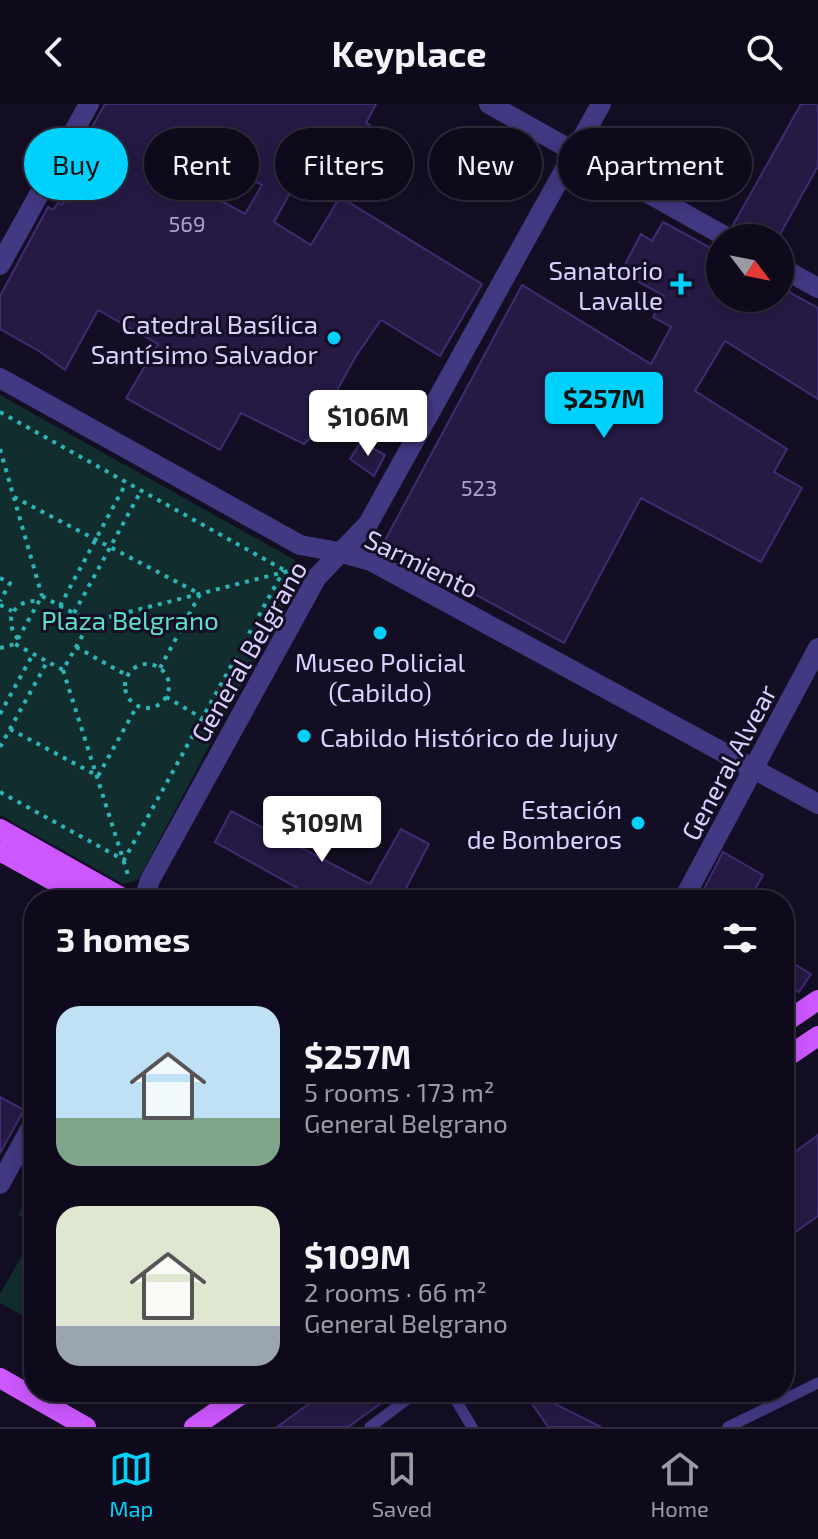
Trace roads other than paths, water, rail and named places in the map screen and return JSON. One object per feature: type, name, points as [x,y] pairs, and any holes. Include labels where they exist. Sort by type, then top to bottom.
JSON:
[{"type":"main road","points":[[0,829],[108,890]]},
{"type":"main road","points":[[0,851],[70,890]]},
{"type":"main road","points":[[794,1016],[818,1000]]},
{"type":"main road","points":[[794,1052],[818,1036]]},
{"type":"main road","points":[[0,1378],[24,1392]]},
{"type":"main road","points":[[42,1402],[86,1427]]},
{"type":"main road","points":[[194,1427],[230,1402]]},
{"type":"street","points":[[0,265],[89,104]]},
{"type":"street","points":[[489,104],[558,143]]},
{"type":"street","name":"General Belgrano","points":[[588,128],[601,104]]},
{"type":"street","name":"General Belgrano","points":[[147,890],[317,577],[368,524],[558,181]]},
{"type":"street","points":[[660,200],[706,226]]},
{"type":"street","points":[[794,275],[818,288]]},
{"type":"street","name":"Sarmiento","points":[[0,378],[300,545],[371,561],[818,804]]},
{"type":"street","name":"General Alvear","points":[[688,890],[818,648]]},
{"type":"street","points":[[0,1184],[24,1140]]},
{"type":"lane","points":[[794,1395],[818,1383]]},
{"type":"lane","points":[[370,1427],[404,1402]]},
{"type":"lane","points":[[457,1402],[472,1427]]},
{"type":"lane","points":[[728,1427],[779,1402]]},
{"type":"place","name":"Sanatorio Lavalle","points":[[681,284]]},
{"type":"place","name":"Catedral Basílica Santísimo Salvador","points":[[334,338]]},
{"type":"place","name":"Museo Policial (Cabildo)","points":[[380,633]]},
{"type":"place","name":"Cabildo Histórico de Jujuy","points":[[304,736]]},
{"type":"place","name":"Estación de Bomberos","points":[[638,823]]},
{"type":"park label","name":"Plaza Belgrano","points":[[130,619]]}]
